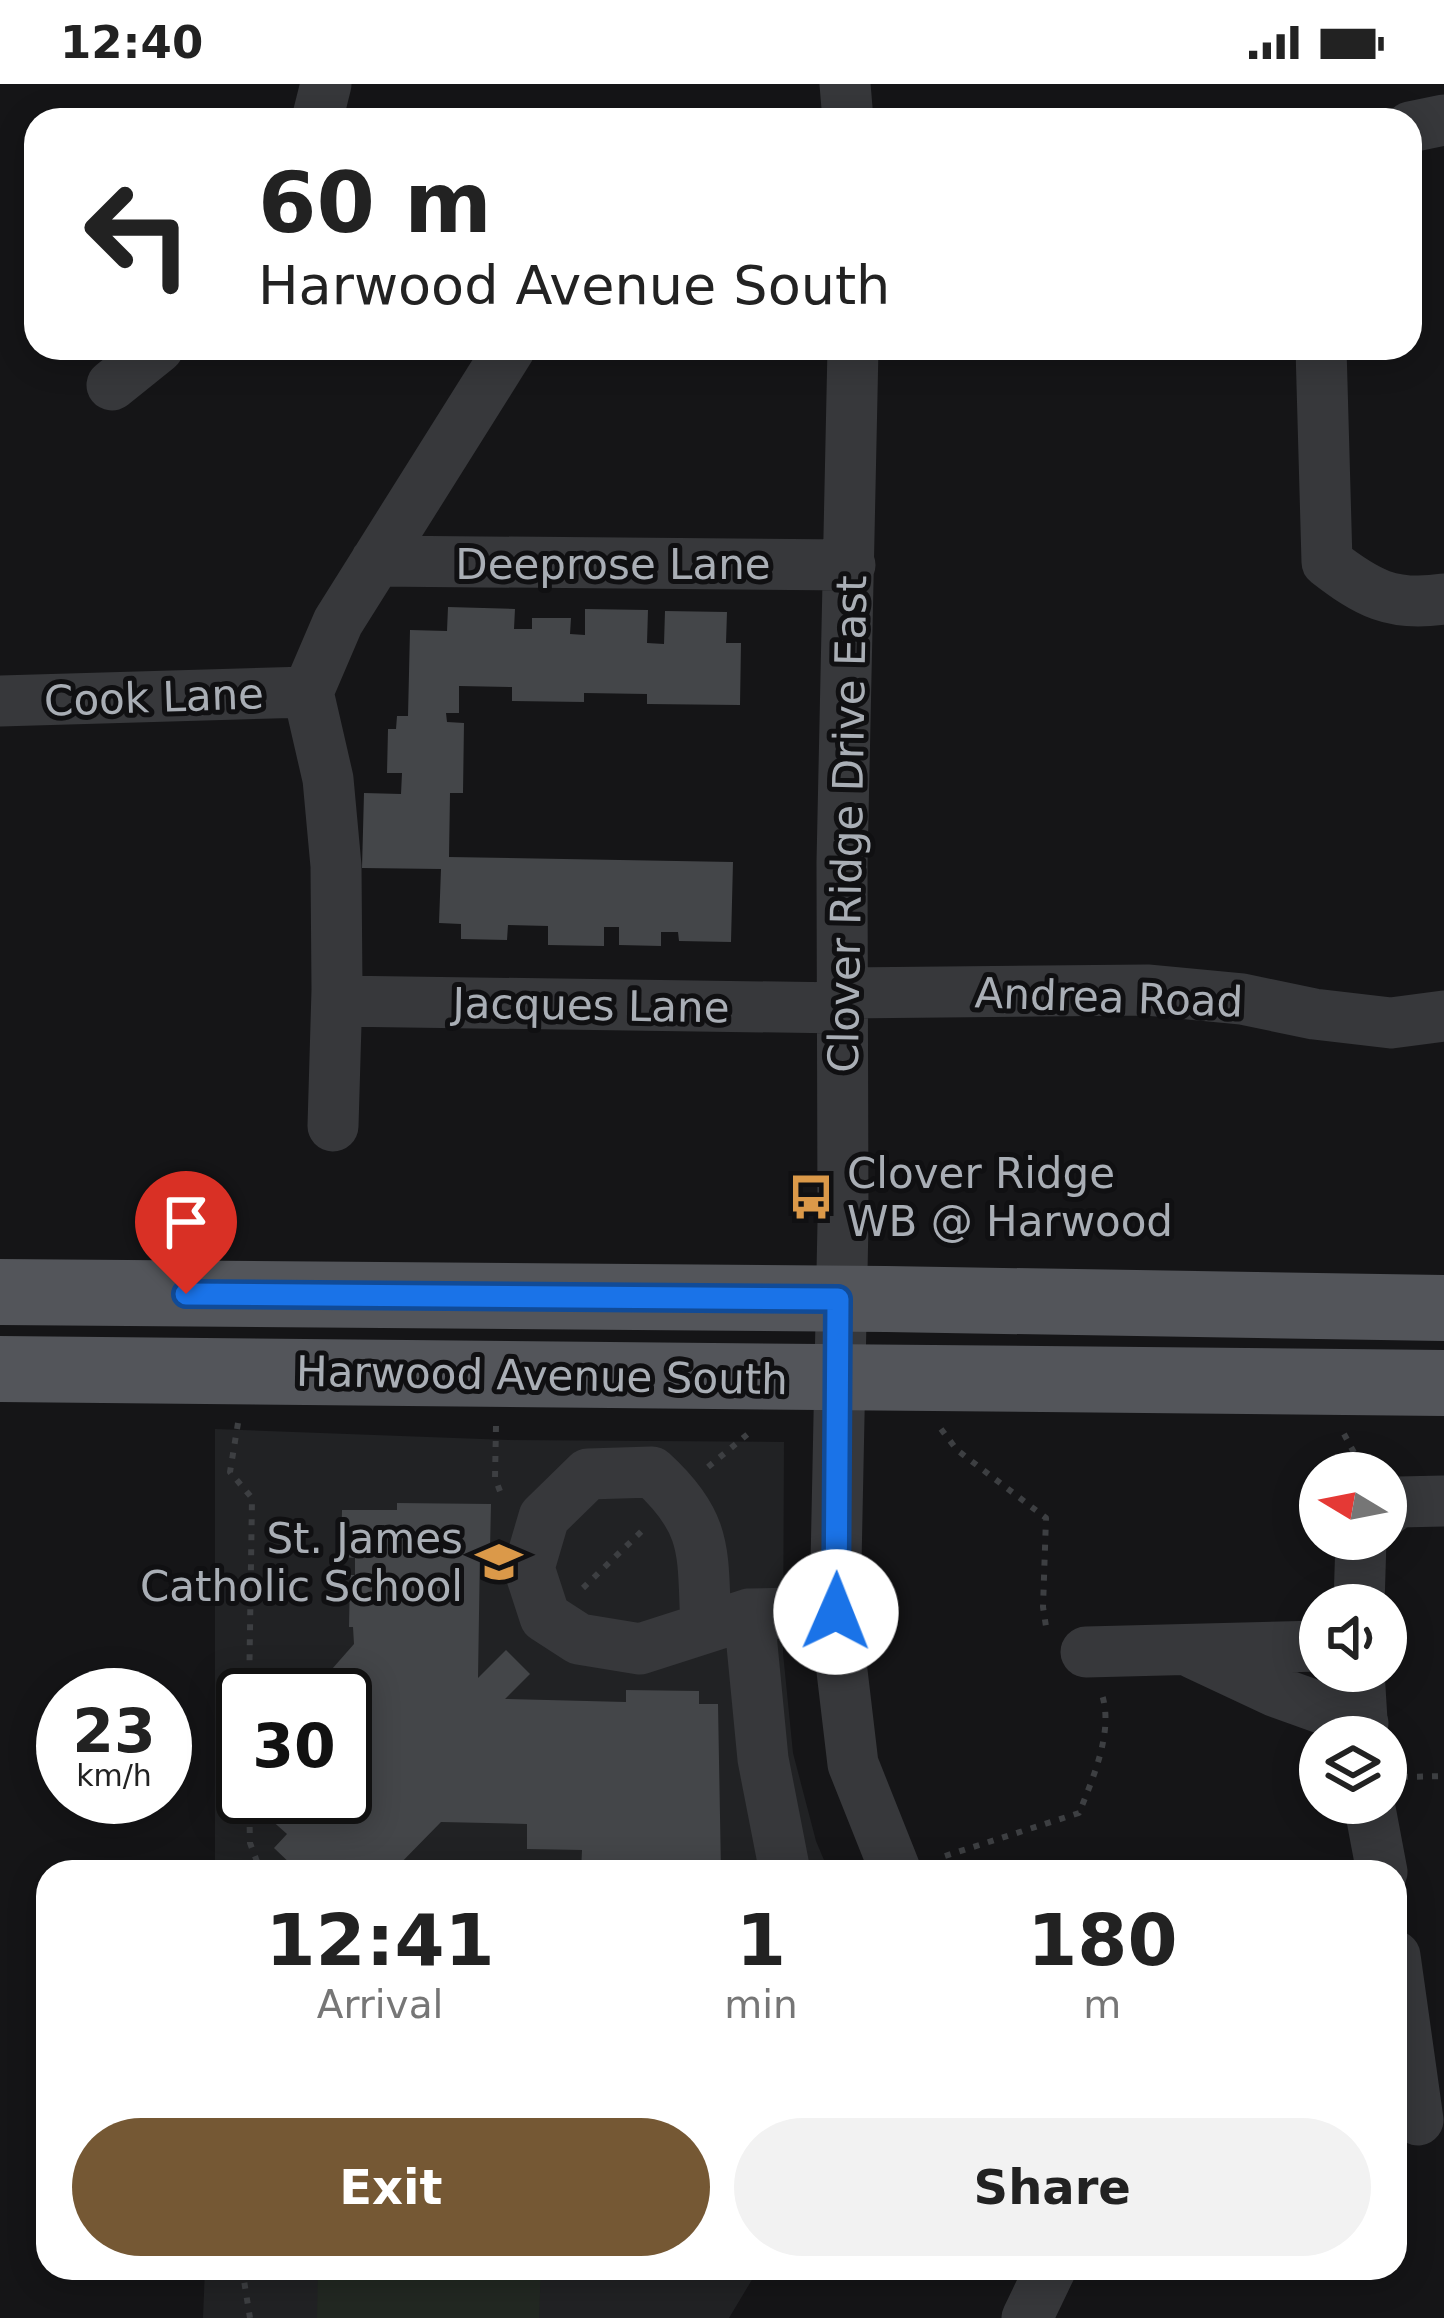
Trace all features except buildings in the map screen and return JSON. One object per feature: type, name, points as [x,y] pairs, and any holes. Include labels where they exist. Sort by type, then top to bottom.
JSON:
[{"type":"main road","name":"Harwood Avenue South","points":[[0,1292],[1444,1308]]},
{"type":"main road","name":"Harwood Avenue South","points":[[0,1370],[1444,1383]]},
{"type":"street","points":[[112,385],[143,360]]},
{"type":"street","points":[[333,1126],[338,1001],[335,866],[328,778],[308,692],[338,622],[502,360]]},
{"type":"street","name":"Clover Ridge Drive East","points":[[853,360],[842,863],[836,1612],[853,1764],[891,1860]]},
{"type":"street","points":[[1321,360],[1327,562],[1366,592],[1414,604],[1444,599]]},
{"type":"street","name":"Deeprose Lane","points":[[376,562],[850,565]]},
{"type":"street","name":"Cook Lane","points":[[0,701],[308,692]]},
{"type":"street","name":"Andrea Road","points":[[844,1000],[1147,990],[1242,999],[1391,1023],[1444,1016]]},
{"type":"street","name":"Jacques Lane","points":[[338,1001],[844,1000]]},
{"type":"street","points":[[782,1860],[763,1759],[727,1621],[702,1546],[678,1496],[652,1472],[588,1474],[544,1517],[529,1568],[545,1617],[579,1639],[640,1649],[727,1621],[836,1612]]},
{"type":"street","points":[[1407,1502],[1444,1501]]},
{"type":"street","points":[[1086,1652],[1299,1647]]},
{"type":"street","points":[[1189,1652],[1331,1716]]},
{"type":"street","points":[[1373,1824],[1380,1860]]},
{"type":"street","points":[[1407,2037],[1419,2118]]},
{"type":"street","points":[[1028,2318],[1045,2280]]},
{"type":"path","points":[[238,1423],[230,1472],[252,1498],[249,1668]]},
{"type":"path","points":[[941,1429],[957,1450],[1046,1518],[1043,1606],[1051,1646],[1086,1652],[1108,1708],[1096,1768],[1078,1813],[945,1856]]},
{"type":"path","points":[[1343,1432],[1354,1452]]},
{"type":"path","points":[[550,1620],[729,1446],[749,1433]]},
{"type":"path","points":[[1407,1777],[1444,1776]]},
{"type":"path","points":[[250,1824],[256,1860]]},
{"type":"path","points":[[244,2280],[250,2318]]},
{"type":"shaded area","name":"St. James Catholic School","points":[[215,1429],[509,1440],[784,1442],[783,1653],[793,1753],[824,1860],[215,1860]]},
{"type":"shaded area","points":[[205,2280],[752,2280],[729,2318],[203,2318]]},
{"type":"shaded area","points":[[318,2280],[541,2280],[539,2318],[317,2318]]},
{"type":"place","name":"Clover Ridge WB @ Harwood","points":[[811,1197]]},
{"type":"place","name":"St. James Catholic School","points":[[499,1562]]},
{"type":"route","points":[[186,1294],[838,1299],[836,1612]]}]
